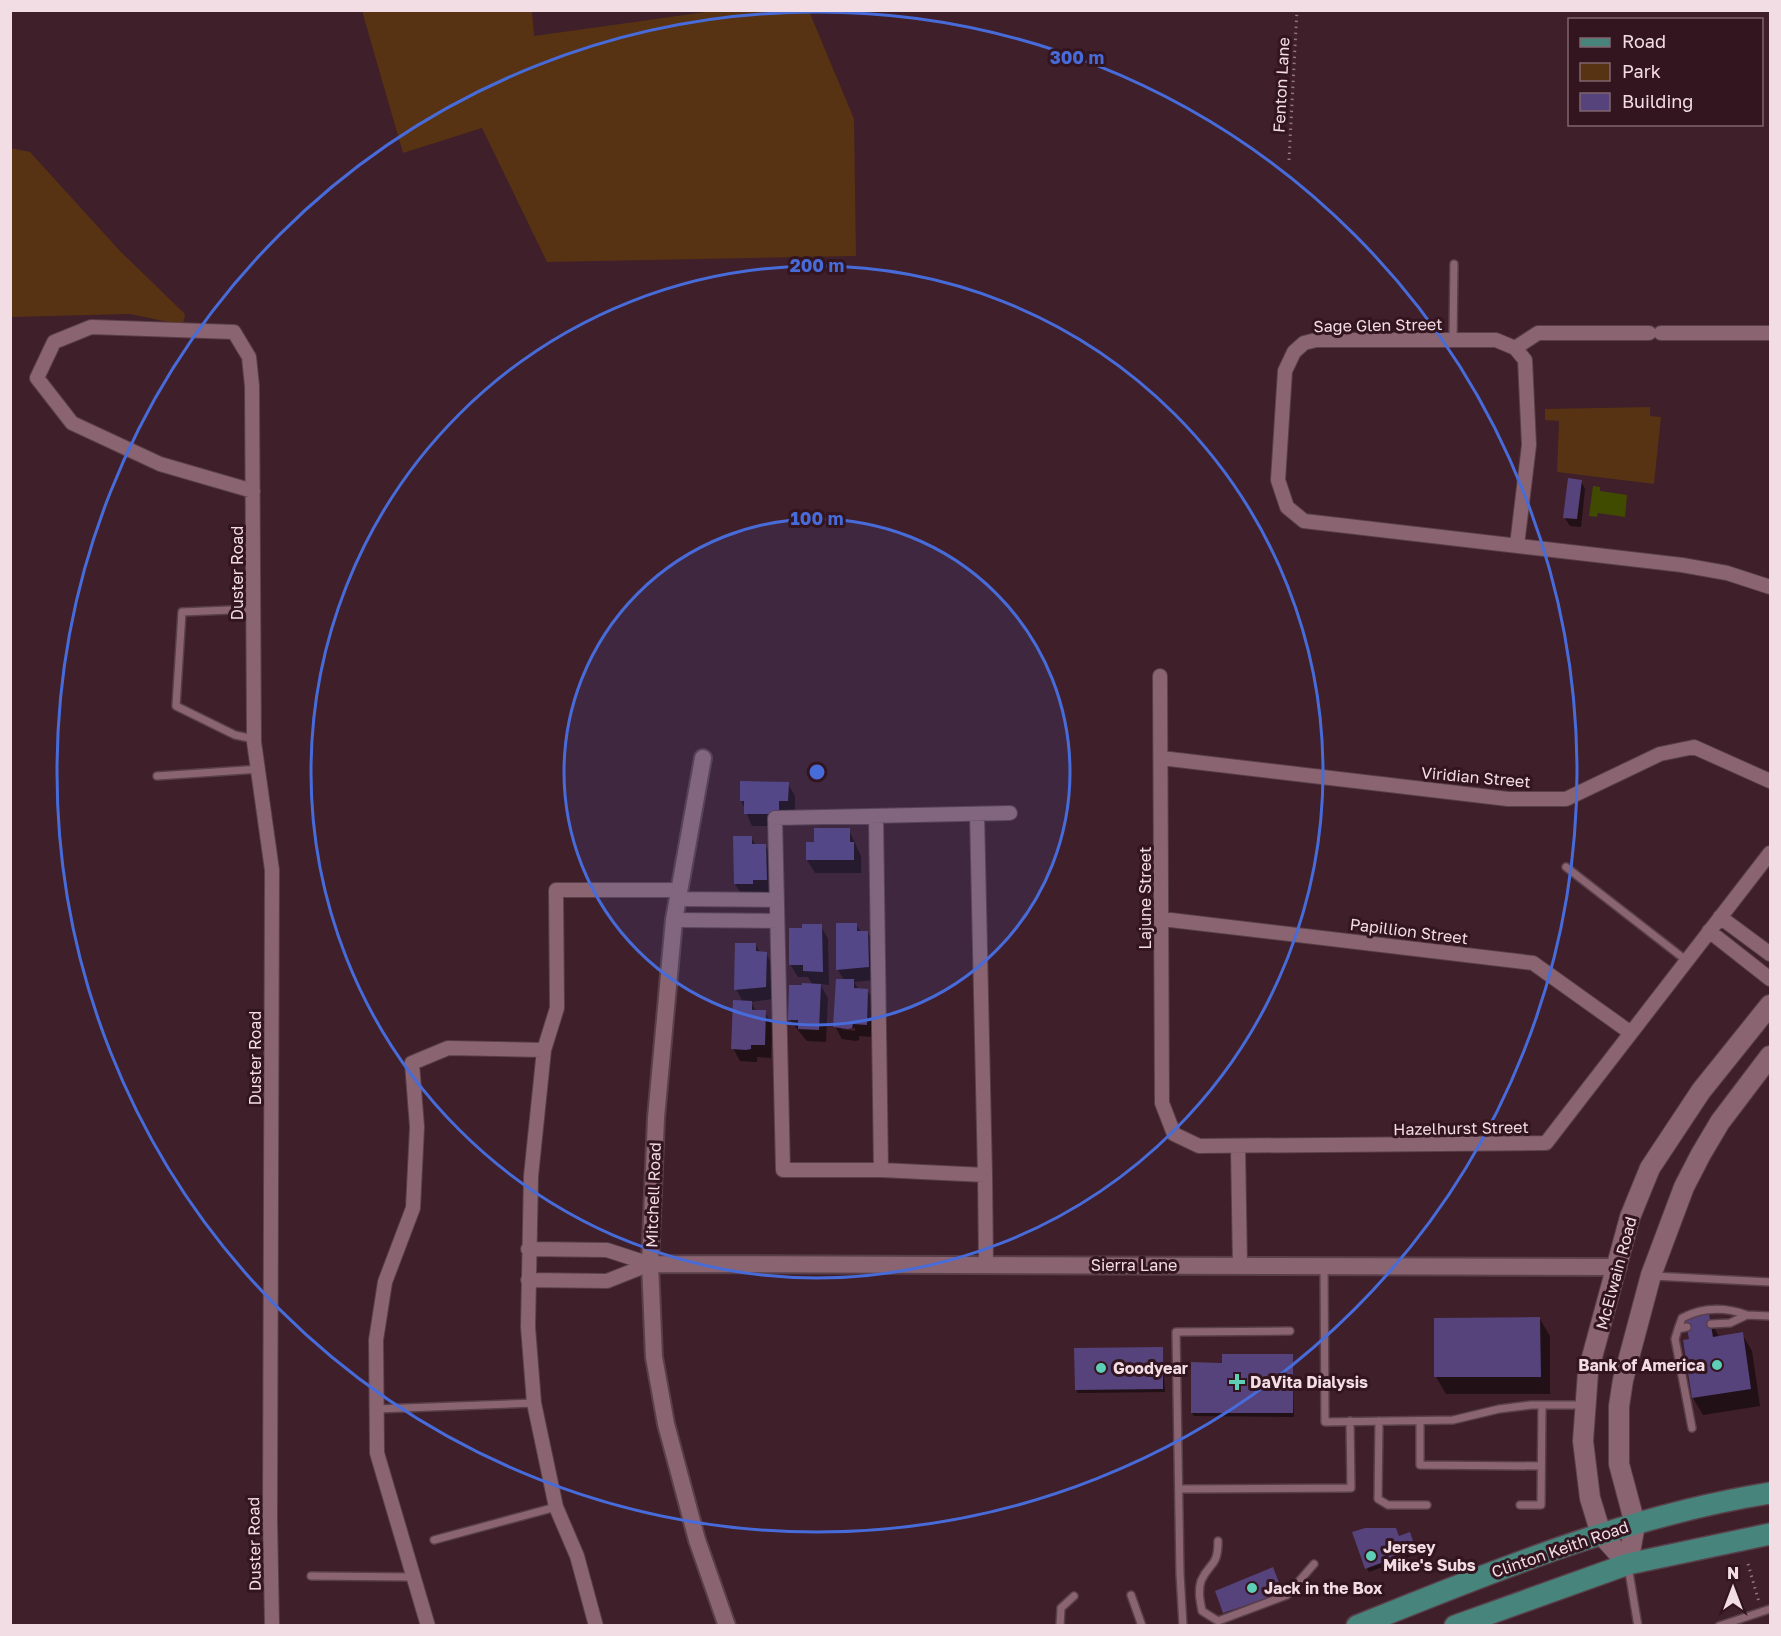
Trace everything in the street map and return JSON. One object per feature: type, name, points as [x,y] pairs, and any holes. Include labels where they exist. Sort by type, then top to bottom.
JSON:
[{"type":"main road","name":"McElwain Road","points":[[1628,1564],[1601,1534],[1590,1498],[1583,1442],[1588,1372],[1630,1217],[1650,1168],[1701,1091],[1770,1005]]},
{"type":"main road","name":"McElwain Road","points":[[1628,1564],[1635,1524],[1619,1464],[1619,1406],[1623,1380],[1651,1275],[1684,1187],[1701,1154],[1720,1122],[1770,1056]]},
{"type":"main road","name":"Clinton Keith Road","points":[[1357,1626],[1474,1578],[1601,1534],[1686,1509],[1770,1494]]},
{"type":"main road","name":"Clinton Keith Road","points":[[1455,1626],[1592,1574],[1628,1564],[1770,1534]]},
{"type":"street","name":"Duster Road","points":[[253,491],[160,464],[72,423],[37,378],[54,342],[91,327],[234,332],[249,357],[252,386],[253,491],[254,739],[272,870],[270,1519],[272,1626]]},
{"type":"street","points":[[1517,545],[1529,445],[1525,360],[1515,348],[1538,333],[1770,333]]},
{"type":"street","name":"Sage Glen Street","points":[[1515,348],[1496,340],[1316,340],[1304,343],[1294,352],[1285,371],[1278,480],[1287,507],[1304,521],[1682,566],[1727,573],[1770,587]]},
{"type":"street","name":"Lajune Street","points":[[1160,676],[1162,1103],[1168,1118]]},
{"type":"street","name":"Viridian Street","points":[[1161,758],[1508,800],[1566,800],[1660,754],[1694,747],[1770,781]]},
{"type":"street","name":"Mitchell Road","points":[[703,758],[674,921],[656,1118],[650,1264],[654,1357],[666,1424],[688,1510],[727,1626]]},
{"type":"street","points":[[985,1175],[882,1170],[783,1170],[776,818],[1010,813]]},
{"type":"street","points":[[977,814],[986,1265]]},
{"type":"street","points":[[876,817],[882,1170]]},
{"type":"street","name":"Hazelhurst Street","points":[[1168,1118],[1174,1134],[1199,1146],[1546,1143],[1770,853]]},
{"type":"street","points":[[596,1626],[577,1556],[556,1507],[534,1403],[528,1327],[531,1176],[544,1050],[557,1008],[555,890],[777,900]]},
{"type":"street","points":[[1720,917],[1770,954]]},
{"type":"street","name":"Papillion Street","points":[[1162,919],[1533,963],[1631,1033]]},
{"type":"street","points":[[674,921],[777,921]]},
{"type":"street","points":[[1709,932],[1770,979]]},
{"type":"street","points":[[428,1626],[377,1453],[376,1340],[385,1282],[413,1208],[417,1127],[412,1063],[448,1048],[544,1050]]},
{"type":"street","points":[[1238,1147],[1240,1266]]},
{"type":"street","points":[[528,1249],[608,1250],[650,1264]]},
{"type":"street","points":[[528,1280],[607,1281],[650,1264]]},
{"type":"street","name":"Sierra Lane","points":[[650,1264],[1618,1267]]},
{"type":"lane","points":[[1453,340],[1454,264]]},
{"type":"lane","points":[[253,609],[182,612],[176,706],[235,735],[254,739]]},
{"type":"lane","points":[[157,776],[258,769]]},
{"type":"lane","points":[[1566,867],[1687,961]]},
{"type":"lane","points":[[1324,1266],[1325,1422],[1453,1420],[1499,1409],[1542,1405],[1584,1405]]},
{"type":"lane","points":[[1651,1275],[1770,1282]]},
{"type":"lane","points":[[1692,1428],[1675,1339],[1682,1318],[1715,1309],[1730,1309],[1747,1314],[1770,1316]]},
{"type":"lane","points":[[1711,1324],[1730,1323],[1747,1314]]},
{"type":"lane","points":[[1678,1329],[1687,1327]]},
{"type":"lane","points":[[1183,1626],[1176,1332],[1290,1331]]},
{"type":"lane","points":[[377,1409],[534,1403]]},
{"type":"lane","points":[[1521,1505],[1541,1505],[1542,1405]]},
{"type":"lane","points":[[1179,1489],[1351,1488],[1350,1421]]},
{"type":"lane","points":[[1379,1421],[1378,1499],[1388,1505],[1427,1505]]},
{"type":"lane","points":[[1420,1421],[1420,1465],[1541,1466]]},
{"type":"lane","points":[[434,1540],[556,1507]]},
{"type":"lane","points":[[1218,1541],[1218,1558],[1204,1575],[1199,1596],[1202,1611],[1218,1622],[1287,1595],[1314,1564]]},
{"type":"lane","points":[[1628,1564],[1638,1626]]},
{"type":"lane","points":[[311,1576],[415,1577]]},
{"type":"lane","points":[[1131,1595],[1142,1626]]},
{"type":"lane","points":[[1060,1626],[1061,1608],[1074,1596]]},
{"type":"lane","points":[[1719,1626],[1770,1609]]},
{"type":"path","name":"Fenton Lane","points":[[1289,160],[1297,10]]},
{"type":"path","points":[[1748,1564],[1762,1612]]},
{"type":"green space","points":[[362,11],[532,11],[534,36],[713,11],[809,11],[854,119],[856,256],[547,262],[482,128],[403,153]]},
{"type":"green space","points":[[10,148],[30,152],[120,251],[185,314],[183,325],[130,314],[11,317]]},
{"type":"green space","points":[[1650,407],[1650,416],[1661,417],[1654,484],[1557,472],[1559,421],[1545,420],[1545,409]]},
{"type":"shaded area","points":[[1593,486],[1600,487],[1600,491],[1627,495],[1625,517],[1598,513],[1597,517],[1589,516]]},
{"type":"building","points":[[1568,478],[1582,480],[1577,519],[1563,518]]},
{"type":"building","points":[[740,781],[789,782],[788,801],[779,801],[779,814],[744,814],[744,801],[740,801]]},
{"type":"building","points":[[814,828],[850,828],[850,842],[854,842],[854,860],[806,860],[806,842],[814,842]]},
{"type":"building","points":[[733,836],[752,836],[752,844],[766,844],[767,880],[753,880],[753,884],[734,884]]},
{"type":"building","points":[[836,923],[857,923],[857,931],[868,931],[869,967],[836,970]]},
{"type":"building","points":[[802,924],[822,924],[823,972],[803,971],[803,965],[789,965],[789,928],[802,928]]},
{"type":"building","points":[[735,943],[756,943],[756,951],[767,952],[766,987],[734,990]]},
{"type":"building","points":[[836,979],[854,979],[854,988],[868,989],[867,1025],[853,1024],[852,1028],[848,1029],[833,1027]]},
{"type":"building","points":[[802,983],[821,984],[819,1030],[798,1029],[798,1020],[788,1020],[789,985],[802,985]]},
{"type":"building","points":[[733,1000],[752,1001],[752,1010],[766,1010],[765,1045],[751,1045],[751,1049],[746,1050],[731,1049]]},
{"type":"building","name":"Bank of America","points":[[1709,1314],[1713,1337],[1743,1332],[1751,1389],[1692,1398],[1683,1340],[1689,1339],[1685,1318]]},
{"type":"building","points":[[1540,1317],[1541,1377],[1434,1377],[1434,1318]]},
{"type":"building","points":[[1163,1347],[1163,1389],[1075,1390],[1074,1348]]},
{"type":"building","points":[[1222,1354],[1293,1354],[1293,1413],[1191,1413],[1191,1362],[1222,1363]]},
{"type":"building","points":[[1365,1528],[1396,1528],[1399,1536],[1410,1532],[1416,1550],[1365,1569],[1352,1532]]},
{"type":"building","name":"Jack in the Box","points":[[1273,1567],[1283,1593],[1223,1613],[1215,1591]]},
{"type":"place","name":"Bank of America","points":[[1717,1365]]},
{"type":"place","name":"Goodyear","points":[[1101,1368]]},
{"type":"place","name":"DaVita Dialysis","points":[[1237,1382]]},
{"type":"place","name":"Jersey Mike's Subs","points":[[1371,1556]]},
{"type":"place","name":"Jack in the Box","points":[[1252,1588]]}]
